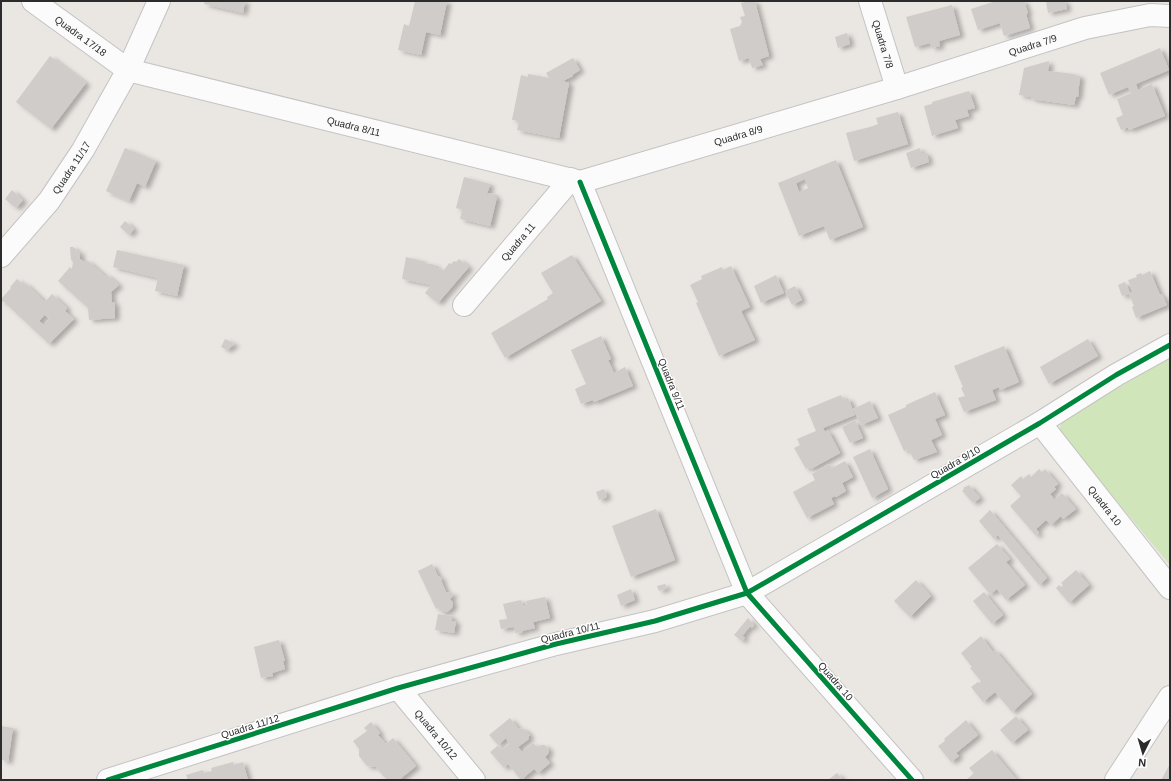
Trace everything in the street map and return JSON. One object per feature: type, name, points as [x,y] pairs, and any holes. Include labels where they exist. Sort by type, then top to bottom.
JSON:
[{"type":"street","name":"Quadra 17/18","points":[[33,1],[128,70]]},
{"type":"street","name":"Quadra 11/17","points":[[1,256],[49,202],[83,150],[128,70],[159,1]]},
{"type":"street","name":"Quadra 7/8","points":[[870,1],[897,88]]},
{"type":"street","name":"Quadra 7/9","points":[[897,88],[1085,28],[1150,15],[1170,16]]},
{"type":"street","name":"Quadra 8/11","points":[[128,70],[576,180]]},
{"type":"street","name":"Quadra 8/9","points":[[576,180],[897,88]]},
{"type":"street","name":"Quadra 11","points":[[464,305],[576,180]]},
{"type":"street","name":"Quadra 9/11","points":[[576,180],[747,594]]},
{"type":"street","name":"Quadra 9/10","points":[[747,594],[1040,423],[1116,375],[1170,345]]},
{"type":"street","name":"Quadra 10","points":[[1040,423],[1170,588]]},
{"type":"street","name":"Quadra 10/11","points":[[398,688],[556,644],[654,621],[747,594]]},
{"type":"street","name":"Quadra 10","points":[[747,594],[912,780]]},
{"type":"street","name":"Quadra 11/12","points":[[108,780],[398,688]]},
{"type":"street","name":"Quadra 10/12","points":[[398,688],[474,780]]},
{"type":"street","points":[[1116,780],[1170,697]]},
{"type":"green space","points":[[1170,358],[1170,565],[1060,433],[1060,426],[1064,419]]},
{"type":"building","points":[[205,1],[245,1],[243,13],[204,4]]},
{"type":"building","points":[[415,1],[447,1],[440,35],[426,32],[421,55],[398,50],[404,24],[409,26]]},
{"type":"building","points":[[755,1],[769,56],[760,59],[763,65],[752,68],[749,58],[739,61],[730,29],[740,26],[742,22],[740,17],[745,16],[741,3]]},
{"type":"building","points":[[996,1],[1024,1],[1028,13],[1026,14],[1030,28],[1004,36],[1000,23],[978,30],[971,9]]},
{"type":"building","points":[[1046,1],[1065,1],[1067,9],[1048,13]]},
{"type":"building","points":[[952,5],[960,35],[939,41],[940,46],[932,48],[930,43],[915,47],[906,17]]},
{"type":"building","points":[[847,33],[850,44],[838,48],[835,37]]},
{"type":"building","points":[[1160,48],[1169,70],[1136,84],[1138,90],[1152,84],[1165,116],[1129,130],[1128,127],[1121,130],[1116,118],[1123,115],[1117,99],[1131,93],[1128,87],[1109,95],[1100,73]]},
{"type":"building","points":[[50,56],[86,83],[51,129],[16,102]]},
{"type":"building","points":[[573,58],[580,70],[572,75],[573,76],[563,81],[569,83],[559,138],[517,130],[519,121],[512,120],[521,75],[528,77],[528,74],[549,78],[546,73]]},
{"type":"building","points":[[1049,61],[1048,71],[1080,76],[1078,97],[1076,97],[1074,105],[1031,99],[1032,97],[1019,95],[1024,68]]},
{"type":"building","points":[[969,91],[975,108],[967,110],[969,116],[955,120],[958,128],[932,136],[924,106],[932,104],[932,102]]},
{"type":"building","points":[[898,112],[908,144],[854,161],[846,133],[878,124],[876,118]]},
{"type":"building","points":[[125,148],[156,161],[145,187],[137,183],[129,201],[106,191]]},
{"type":"building","points":[[920,148],[922,154],[926,152],[929,162],[911,168],[906,153]]},
{"type":"building","points":[[836,160],[863,227],[830,240],[824,226],[799,236],[778,183]],"holes":[[[805,179],[808,188],[799,192],[796,183]]]},
{"type":"building","points":[[464,177],[490,184],[487,195],[488,193],[495,194],[494,197],[497,197],[490,226],[460,219],[462,210],[456,208]]},
{"type":"building","points":[[12,190],[23,200],[16,208],[5,199]]},
{"type":"building","points":[[125,221],[134,229],[129,235],[120,227]]},
{"type":"building","points":[[70,247],[76,249],[75,252],[80,251],[80,259],[83,261],[88,261],[104,275],[107,275],[119,285],[111,292],[112,303],[115,302],[115,318],[89,320],[88,308],[58,281],[70,267],[72,269],[73,262],[71,260]]},
{"type":"building","points":[[117,250],[184,265],[177,296],[155,291],[158,278],[113,267]]},
{"type":"building","points":[[572,255],[601,301],[505,358],[491,333],[548,299],[547,297],[553,293],[541,273]]},
{"type":"building","points":[[406,257],[423,261],[423,263],[436,265],[435,268],[444,270],[449,263],[451,264],[454,261],[456,262],[459,259],[469,267],[438,303],[425,293],[431,285],[402,279]]},
{"type":"building","points":[[731,266],[750,307],[741,311],[755,340],[719,356],[696,303],[698,302],[690,285],[702,279],[701,276],[722,267],[723,270]]},
{"type":"building","points":[[1150,271],[1160,295],[1162,294],[1167,305],[1136,318],[1132,307],[1134,306],[1129,294],[1122,296],[1118,285],[1125,282],[1130,293],[1133,292],[1128,280],[1137,277],[1136,275],[1141,273],[1142,275]]},
{"type":"building","points":[[776,275],[784,293],[761,303],[754,286]]},
{"type":"building","points":[[17,279],[24,285],[25,283],[45,302],[52,294],[67,308],[65,311],[74,319],[49,344],[3,301],[1,303],[1,299],[11,288],[10,287]],"holes":[[[45,315],[49,319],[44,325],[39,321]]]},
{"type":"building","points":[[795,286],[802,300],[792,305],[785,291]]},
{"type":"building","points":[[601,336],[611,359],[608,360],[614,373],[625,367],[633,386],[594,402],[593,400],[581,404],[575,389],[586,384],[571,350]]},
{"type":"building","points":[[225,339],[235,344],[227,350],[221,347]]},
{"type":"building","points":[[1088,339],[1098,356],[1049,384],[1040,367]]},
{"type":"building","points":[[1004,346],[1019,382],[1000,390],[999,387],[992,390],[996,400],[964,412],[958,398],[965,396],[961,388],[963,387],[954,366]]},
{"type":"building","points":[[935,392],[945,415],[935,419],[942,435],[931,440],[937,452],[914,460],[909,450],[904,451],[888,415]]},
{"type":"building","points":[[841,395],[843,400],[848,398],[855,415],[823,428],[825,432],[828,430],[840,453],[811,469],[809,467],[806,469],[794,448],[800,445],[797,439],[816,431],[807,409]]},
{"type":"building","points":[[870,401],[878,418],[861,425],[853,409]]},
{"type":"building","points":[[855,420],[863,438],[850,443],[842,427]]},
{"type":"building","points":[[870,449],[888,489],[872,498],[853,457]]},
{"type":"building","points":[[845,461],[853,477],[842,483],[846,491],[836,497],[831,498],[834,504],[807,518],[793,492],[815,480],[812,474],[829,464],[832,468]]},
{"type":"building","points":[[1039,469],[1042,472],[1045,469],[1058,484],[1054,487],[1056,489],[1050,494],[1054,499],[1062,493],[1076,509],[1063,519],[1061,516],[1051,525],[1046,520],[1036,529],[1039,533],[1036,536],[1010,506],[1021,496],[1011,485],[1021,476],[1023,479],[1029,474],[1031,477]]},
{"type":"building","points":[[969,485],[980,498],[973,503],[962,491],[964,489],[963,488]]},
{"type":"building","points":[[604,489],[607,497],[599,500],[596,492]]},
{"type":"building","points":[[656,509],[675,560],[631,577],[612,526]]},
{"type":"building","points":[[990,510],[1047,578],[1039,585],[998,535],[994,539],[979,521]]},
{"type":"building","points":[[997,544],[1010,559],[1006,562],[1025,585],[1006,600],[997,589],[990,594],[968,568]]},
{"type":"building","points":[[432,564],[438,576],[442,578],[441,580],[446,592],[454,594],[450,599],[453,603],[452,608],[447,612],[442,612],[438,608],[436,609],[418,571]]},
{"type":"building","points":[[1076,570],[1089,585],[1069,603],[1056,588],[1059,585],[1061,587],[1063,585],[1061,583]]},
{"type":"building","points":[[916,580],[931,596],[910,617],[894,601]]},
{"type":"building","points":[[665,584],[667,588],[659,591],[657,586]]},
{"type":"building","points":[[631,589],[635,600],[621,606],[617,595]]},
{"type":"building","points":[[984,592],[1003,615],[992,624],[973,601]]},
{"type":"building","points":[[545,597],[550,618],[533,622],[535,628],[522,631],[523,632],[515,633],[514,627],[501,629],[499,620],[507,619],[503,604],[521,600],[523,606],[527,605],[526,601]]},
{"type":"building","points":[[438,614],[452,616],[452,621],[456,621],[454,633],[435,630]]},
{"type":"building","points":[[748,618],[754,625],[752,628],[750,626],[742,636],[745,638],[742,641],[734,635]]},
{"type":"building","points":[[981,636],[993,652],[995,650],[1032,694],[1012,712],[995,692],[983,702],[971,687],[981,681],[970,668],[972,667],[961,653]]},
{"type":"building","points":[[279,640],[285,661],[283,661],[285,669],[272,673],[273,676],[261,678],[254,647]]},
{"type":"building","points":[[1016,716],[1028,730],[1012,743],[1000,730]]},
{"type":"building","points":[[510,718],[518,728],[524,729],[530,735],[528,737],[529,739],[518,747],[522,752],[533,743],[538,748],[541,745],[545,745],[549,750],[545,757],[550,763],[538,773],[534,769],[521,780],[508,764],[504,768],[490,752],[500,744],[499,748],[503,749],[509,744],[506,738],[498,745],[489,735]]},
{"type":"building","points":[[966,720],[978,735],[956,753],[959,756],[951,762],[938,746]]},
{"type":"building","points":[[371,722],[380,733],[378,735],[386,744],[393,738],[416,766],[399,780],[388,780],[376,767],[367,766],[359,756],[359,749],[353,741],[367,731],[364,728]]},
{"type":"building","points":[[1,726],[13,728],[8,762],[1,759]]},
{"type":"building","points":[[992,750],[1017,780],[966,780],[974,773],[969,768]]},
{"type":"building","points":[[233,762],[234,765],[243,762],[248,780],[188,780],[186,775],[203,770],[204,773],[212,771],[211,768]]},
{"type":"building","points":[[1170,764],[1170,780],[1161,780]]},
{"type":"building","points":[[837,773],[843,780],[828,780]]},
{"type":"cycle path","points":[[580,182],[747,593],[912,780]]},
{"type":"cycle path","points":[[108,780],[398,688],[556,644],[655,621],[747,593],[1040,423],[1116,375],[1170,345]]}]
